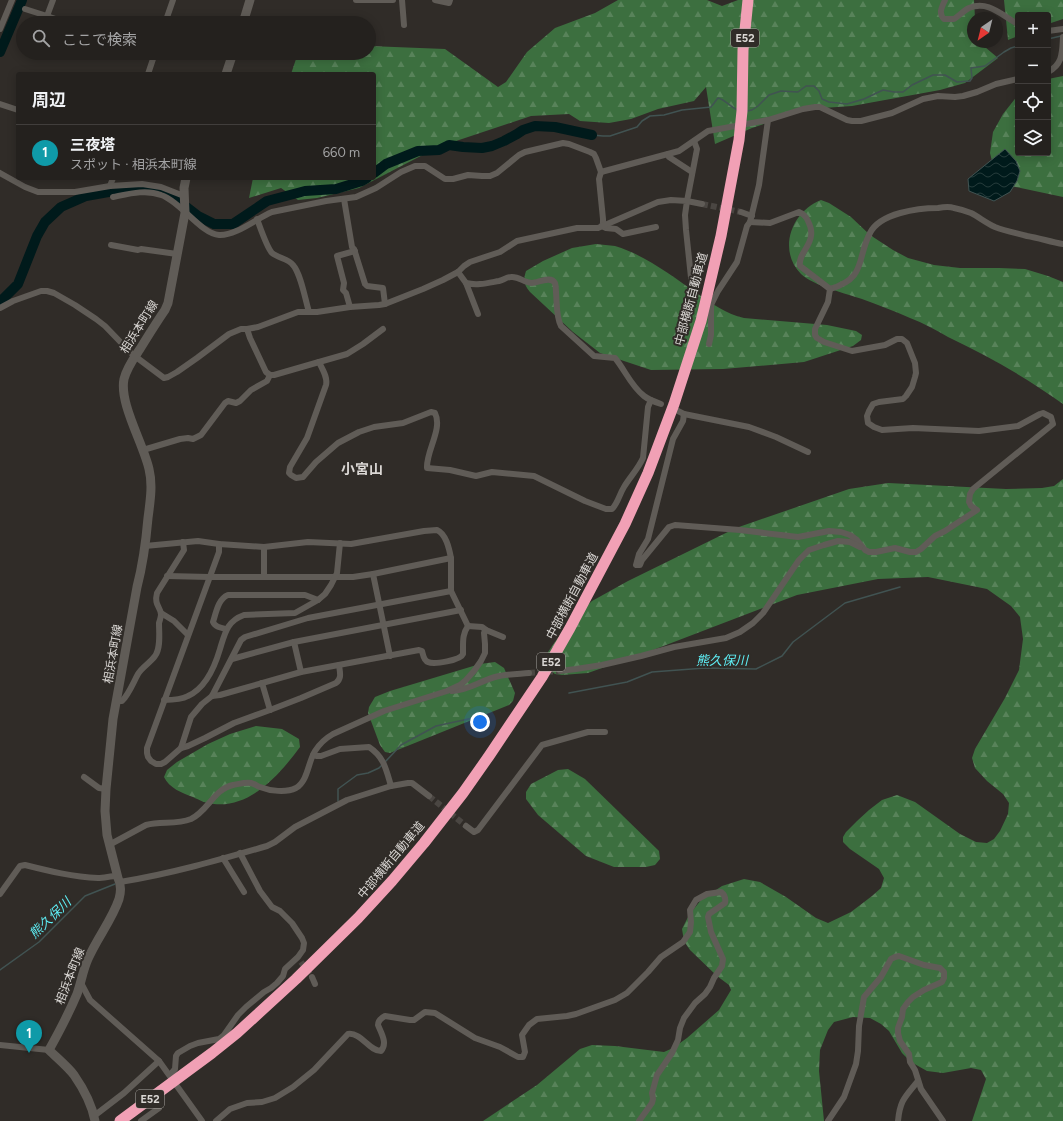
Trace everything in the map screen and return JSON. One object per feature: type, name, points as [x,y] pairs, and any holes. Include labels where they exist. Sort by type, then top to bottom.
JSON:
[{"type":"highway","name":"中部横断自動車道","points":[[120,1121],[175,1076],[212,1053],[265,1009],[358,918],[392,881],[463,793],[509,729],[542,677],[596,580],[625,524],[648,473],[674,404],[701,321],[712,279],[739,140],[748,0]]},
{"type":"main road","points":[[245,16],[250,0]]},
{"type":"main road","points":[[227,72],[231,60]]},
{"type":"main road","name":"相浜本町線","points":[[49,1050],[76,996],[87,960],[117,904],[121,890],[109,845],[105,819],[106,789],[111,739],[135,594],[145,546],[151,491],[149,469],[124,392],[124,381],[126,373],[135,356],[167,306],[185,205],[184,188],[186,180]]},
{"type":"main road","points":[[49,1050],[73,1074],[84,1091],[95,1118]]},
{"type":"street","points":[[0,29],[12,0]]},
{"type":"street","points":[[25,9],[47,16],[53,0]]},
{"type":"street","points":[[167,16],[173,0]]},
{"type":"street","points":[[356,0],[392,0]]},
{"type":"street","points":[[402,0],[404,25]]},
{"type":"street","points":[[435,0],[449,3],[450,0]]},
{"type":"street","points":[[945,0],[940,12],[944,19],[954,20],[968,8],[977,3],[985,3],[992,5],[1015,23]]},
{"type":"street","points":[[1051,31],[1063,29]]},
{"type":"street","points":[[1051,70],[1059,64],[1062,55],[1063,37]]},
{"type":"street","points":[[149,72],[153,60]]},
{"type":"street","points":[[601,172],[679,151],[708,132],[768,120],[803,109],[820,107],[847,120],[861,121],[892,113],[923,99],[938,96],[963,96],[996,84],[1015,80]]},
{"type":"street","points":[[0,104],[16,109]]},
{"type":"street","points":[[709,344],[711,335],[711,305],[718,291],[737,262],[747,226],[751,219],[759,185],[768,120]]},
{"type":"street","points":[[682,330],[690,305],[692,287],[686,230],[686,215],[687,200],[697,149],[694,141]]},
{"type":"street","points":[[0,173],[25,187],[38,192],[75,192],[110,186],[142,184],[161,187],[185,205],[208,231],[218,235],[231,233],[272,212],[326,201],[356,197],[376,188],[401,172],[415,166],[425,166],[445,179],[468,175],[490,176],[497,173],[525,152],[563,143],[584,149],[594,154],[601,172],[599,179],[603,219],[602,226]]},
{"type":"street","points":[[668,154],[669,157],[692,172]]},
{"type":"street","points":[[110,186],[112,180]]},
{"type":"street","points":[[113,197],[143,192],[155,193],[185,205]]},
{"type":"street","points":[[344,199],[352,247],[355,251],[365,284],[367,286],[383,288],[385,304]]},
{"type":"street","points":[[0,308],[13,301],[47,290],[75,305],[96,319],[135,356],[164,378],[198,358],[229,334],[241,329],[258,327],[298,312],[317,312],[385,304],[423,289],[458,272],[470,262],[500,252],[517,241],[577,228],[598,228],[658,202],[687,200],[702,204]]},
{"type":"street","points":[[830,289],[847,282],[858,270],[867,239],[874,226],[880,221],[891,216],[920,208],[954,208],[971,213],[987,223],[1000,228],[1063,244]]},
{"type":"street","points":[[741,212],[751,219],[770,223],[799,212],[805,215],[812,235],[801,259],[800,266],[830,289]]},
{"type":"street","points":[[257,219],[271,252],[290,262],[297,271],[309,312]]},
{"type":"street","points":[[602,226],[616,229],[622,234],[656,227]]},
{"type":"street","points":[[111,245],[138,250],[141,249],[177,254]]},
{"type":"street","points":[[350,307],[344,290],[344,283],[337,256],[355,251]]},
{"type":"street","points":[[458,272],[466,283],[478,314]]},
{"type":"street","points":[[466,283],[477,285],[510,277],[517,277],[524,282],[530,283],[551,280],[556,284],[559,320],[561,326],[594,356],[615,358],[638,391],[650,400],[661,404]]},
{"type":"street","points":[[560,671],[602,665],[674,647],[726,638],[740,632],[753,623],[763,613],[799,560],[809,550],[824,544],[838,541],[850,542],[870,552],[895,548],[916,552],[935,536],[978,510],[971,506],[968,502],[973,489],[1053,424],[1051,417],[1043,413],[1018,426],[979,431],[913,428],[882,430],[874,427],[868,423],[867,420],[870,408],[876,403],[904,398],[912,387],[914,381],[916,373],[915,363],[907,343],[902,339],[897,339],[885,345],[852,352],[817,338],[815,336],[815,329],[828,302],[830,289]]},
{"type":"street","points":[[247,329],[266,372],[270,375]]},
{"type":"street","points":[[143,450],[180,439],[193,439],[201,435],[225,402],[240,402],[251,390],[267,381],[270,375],[347,354],[383,329]]},
{"type":"street","points":[[319,362],[327,381],[307,438],[290,467],[289,473],[296,478],[303,477],[316,462],[338,443],[359,432],[374,427],[403,423],[431,412],[435,413],[438,424],[427,461],[427,468],[450,470],[476,476],[492,472],[534,476],[585,501],[606,509],[612,509],[616,505],[623,488],[640,465],[643,458],[650,400]]},
{"type":"street","points":[[808,452],[776,437],[749,427],[681,412],[683,421],[674,439],[670,452],[648,539],[639,554],[636,565],[640,565],[642,560],[668,527],[675,526],[740,530],[798,537],[829,531],[841,532],[850,535],[857,540],[864,550]]},
{"type":"street","points":[[145,546],[198,541],[264,547],[308,542],[351,544],[434,529],[443,534],[452,558],[451,591],[468,626],[463,639],[463,654],[461,657],[438,663],[428,662],[426,661],[422,651],[419,650],[301,672],[212,696]]},
{"type":"street","points":[[183,542],[184,550],[157,593],[156,598],[157,605],[161,613],[174,621],[188,635]]},
{"type":"street","points":[[164,700],[176,699],[195,693],[210,674],[226,629],[237,618],[244,616],[295,613],[318,600],[325,594],[337,573],[340,543]]},
{"type":"street","points":[[219,544],[219,552],[147,748],[146,753],[151,761],[156,764],[161,764],[181,748],[234,723],[336,683],[341,676],[339,665]]},
{"type":"street","points":[[264,547],[264,577]]},
{"type":"street","points":[[167,576],[353,577],[452,558]]},
{"type":"street","points":[[374,574],[390,656]]},
{"type":"street","points":[[181,748],[191,716],[212,696],[241,640],[245,637],[308,618],[451,591]]},
{"type":"street","points":[[226,629],[217,627],[213,622],[220,602],[228,595],[305,595],[318,600]]},
{"type":"street","points":[[232,659],[294,642],[461,610]]},
{"type":"street","points":[[117,701],[122,701],[139,672],[158,650],[161,613]]},
{"type":"street","points":[[468,626],[482,627],[503,637]]},
{"type":"street","points":[[109,845],[152,823],[174,823],[193,818],[223,788],[229,786],[250,783],[268,790],[283,791],[291,790],[297,787],[304,779],[313,754],[323,741],[333,734],[384,711],[447,691],[460,685],[481,662],[485,653],[484,633],[486,630]]},
{"type":"street","points":[[294,642],[301,672]]},
{"type":"street","points":[[447,691],[467,689],[494,677],[509,674],[530,673]]},
{"type":"street","points":[[262,683],[270,710]]},
{"type":"street","points":[[466,826],[474,832],[478,830],[542,745],[588,732],[605,732]]},
{"type":"street","points":[[313,754],[321,756],[340,749],[369,747],[384,761],[390,786]]},
{"type":"street","points":[[84,777],[102,790],[106,789]]},
{"type":"street","points":[[0,894],[20,866],[25,865],[66,874],[99,878],[141,878],[223,858],[275,842],[295,828],[346,800],[390,786],[408,782],[412,783],[429,796]]},
{"type":"street","points":[[175,1076],[176,1056],[178,1053],[190,1046],[219,1039],[224,1035],[238,1015],[246,1007],[274,986],[283,976],[288,965],[300,959],[303,950],[304,943],[302,938],[292,923],[280,911],[272,907],[260,891],[240,853]]},
{"type":"street","points":[[223,858],[244,892]]},
{"type":"street","points":[[216,1121],[230,1109],[247,1103],[262,1102],[275,1098],[293,1087],[314,1070],[348,1034],[354,1034],[375,1050],[381,1051],[384,1047],[384,1041],[378,1022],[385,1016],[414,1020],[425,1012],[435,1013],[475,1038],[500,1047],[518,1057],[523,1057],[525,1052],[522,1035],[534,1020],[539,1018],[563,1017],[576,1014],[615,1000],[627,993],[661,957],[684,942],[690,932],[690,910],[696,900],[707,894],[721,892],[726,898],[725,903],[709,914],[708,917],[711,932],[723,958],[722,966],[705,994],[695,1003],[684,1018],[680,1028],[678,1040],[672,1053],[657,1076],[652,1093],[652,1103],[639,1121]]},
{"type":"street","points":[[828,1121],[844,1097],[856,1064],[859,1026],[864,998],[881,977],[888,962],[899,956],[924,965],[940,968],[944,972],[944,979],[942,982],[924,990],[908,1002],[903,1009],[898,1028],[900,1041],[909,1054],[910,1062],[915,1070],[921,1089],[943,1121]]},
{"type":"street","points":[[312,977],[315,984]]},
{"type":"street","points":[[81,983],[90,1000],[97,1007],[175,1076],[202,1121]]},
{"type":"street","points":[[0,1044],[49,1050]]},
{"type":"street","points":[[95,1118],[159,1061]]},
{"type":"street","points":[[898,1121],[900,1105],[903,1099],[918,1081]]},
{"type":"street","points":[[141,1121],[159,1108]]},
{"type":"green space","points":[[618,0],[707,0],[722,6],[738,0],[974,0],[975,12],[967,12],[967,48],[986,48],[998,58],[965,83],[940,90],[852,106],[808,109],[752,128],[715,144],[706,87],[694,101],[658,109],[631,119],[609,123],[580,121],[569,114],[531,116],[438,147],[376,179],[376,72],[292,72],[296,60],[376,60],[376,46],[445,49],[498,87],[506,82],[527,52],[555,28],[595,13]]},
{"type":"green space","points":[[1004,0],[1063,0],[1063,19],[1051,23],[1051,12],[1015,12],[1015,37],[1008,40]]},
{"type":"green space","points":[[1063,76],[1063,197],[1011,186],[993,165],[990,153],[993,132],[1003,114],[1015,99],[1015,156],[1051,156],[1051,78]]},
{"type":"green space","points":[[253,180],[374,180],[359,188],[317,198],[298,200],[281,188],[249,198]]},
{"type":"green space","points":[[821,200],[829,203],[851,217],[870,235],[908,258],[934,265],[960,268],[1025,269],[1063,282],[1063,404],[1007,368],[925,324],[862,299],[813,282],[801,274],[794,264],[790,254],[789,243],[791,232],[802,213],[811,205]]},
{"type":"green space","points":[[596,244],[615,246],[648,260],[714,305],[737,316],[744,318],[827,325],[856,331],[862,335],[861,340],[853,346],[804,362],[723,369],[651,370],[600,353],[573,332],[530,292],[525,285],[524,280],[526,271],[543,261],[572,248]]},
{"type":"green space","points":[[1063,479],[1063,1121],[972,1121],[986,1079],[981,1070],[971,1068],[943,1073],[927,1071],[911,1062],[902,1053],[889,1031],[881,1024],[870,1018],[853,1017],[834,1022],[828,1030],[820,1050],[819,1071],[824,1121],[483,1121],[537,1085],[580,1049],[592,1045],[615,1046],[664,1052],[673,1048],[687,1038],[719,1010],[731,990],[729,985],[717,976],[690,950],[684,941],[682,929],[689,915],[701,900],[722,886],[744,879],[760,882],[786,897],[816,918],[828,923],[851,912],[881,888],[884,878],[879,869],[850,849],[843,842],[843,837],[857,821],[882,800],[897,795],[915,802],[960,834],[976,842],[987,843],[994,839],[1000,831],[1008,814],[1009,803],[1003,794],[987,781],[975,768],[972,758],[975,749],[1005,698],[1019,670],[1023,639],[1020,617],[1011,606],[987,589],[928,577],[878,579],[797,595],[588,673],[562,675],[555,674],[548,669],[546,664],[548,652],[568,623],[592,601],[628,581],[736,528],[849,489],[888,483],[1006,489],[1042,488],[1054,486]]},
{"type":"green space","points":[[495,662],[504,668],[515,693],[513,701],[509,705],[390,753],[385,752],[380,745],[368,713],[369,707],[375,697],[390,691],[480,664]]},
{"type":"green space","points":[[256,726],[282,729],[299,739],[300,747],[274,778],[252,795],[240,801],[227,804],[211,804],[180,792],[166,781],[164,777],[167,770],[177,762],[208,744],[230,734]]},
{"type":"green space","points":[[568,769],[585,779],[659,851],[660,859],[655,865],[646,867],[614,867],[586,856],[538,815],[526,799],[526,792],[531,784],[558,770]]},
{"type":"water","points":[[1005,149],[1016,161],[1020,171],[1017,181],[1010,192],[994,201],[969,191],[968,179]]},
{"type":"waterway","points":[[0,52],[22,0]]},
{"type":"waterway","points":[[1051,38],[1061,36]]},
{"type":"waterway","points":[[747,111],[758,106],[769,95],[781,91],[798,92],[806,86],[814,86],[819,91],[822,99],[829,102],[847,104],[864,99],[883,90],[903,92],[912,85],[933,75],[945,75],[957,82],[970,81],[972,78],[971,68],[985,66],[1004,52],[1015,47]]},
{"type":"waterway","points":[[592,135],[610,136],[637,127],[642,121],[650,116],[664,115],[682,110],[711,107],[718,98],[738,110]]},
{"type":"waterway","points":[[376,172],[386,164],[418,151],[439,150],[449,145],[482,148],[492,146],[523,130],[535,126],[555,127],[592,135]]},
{"type":"waterway","points":[[0,301],[18,284],[37,236],[45,222],[61,207],[86,196],[144,188],[163,191],[198,216],[214,224],[233,224],[267,201],[305,191],[336,189],[364,180]]},
{"type":"waterway","name":"熊久保川","points":[[569,693],[627,682],[652,672],[705,668],[756,669],[782,656],[793,642],[845,603],[900,587]]},
{"type":"waterway","name":"熊久保川","points":[[386,761],[401,745],[436,726],[473,718]]},
{"type":"waterway","name":"熊久保川","points":[[338,801],[338,789],[357,775],[368,773],[382,765]]},
{"type":"waterway","name":"熊久保川","points":[[0,970],[39,942],[85,896],[115,884]]},
{"type":"tunnel","points":[[702,204],[741,212]]},
{"type":"tunnel","points":[[529,673],[560,671]]},
{"type":"tunnel","points":[[429,796],[466,826]]},
{"type":"tunnel","points":[[301,962],[312,977]]},
{"type":"place","name":"三夜塔","points":[[29,1053]]},
{"type":"district","name":"小宮山","points":[[362,469]]}]
